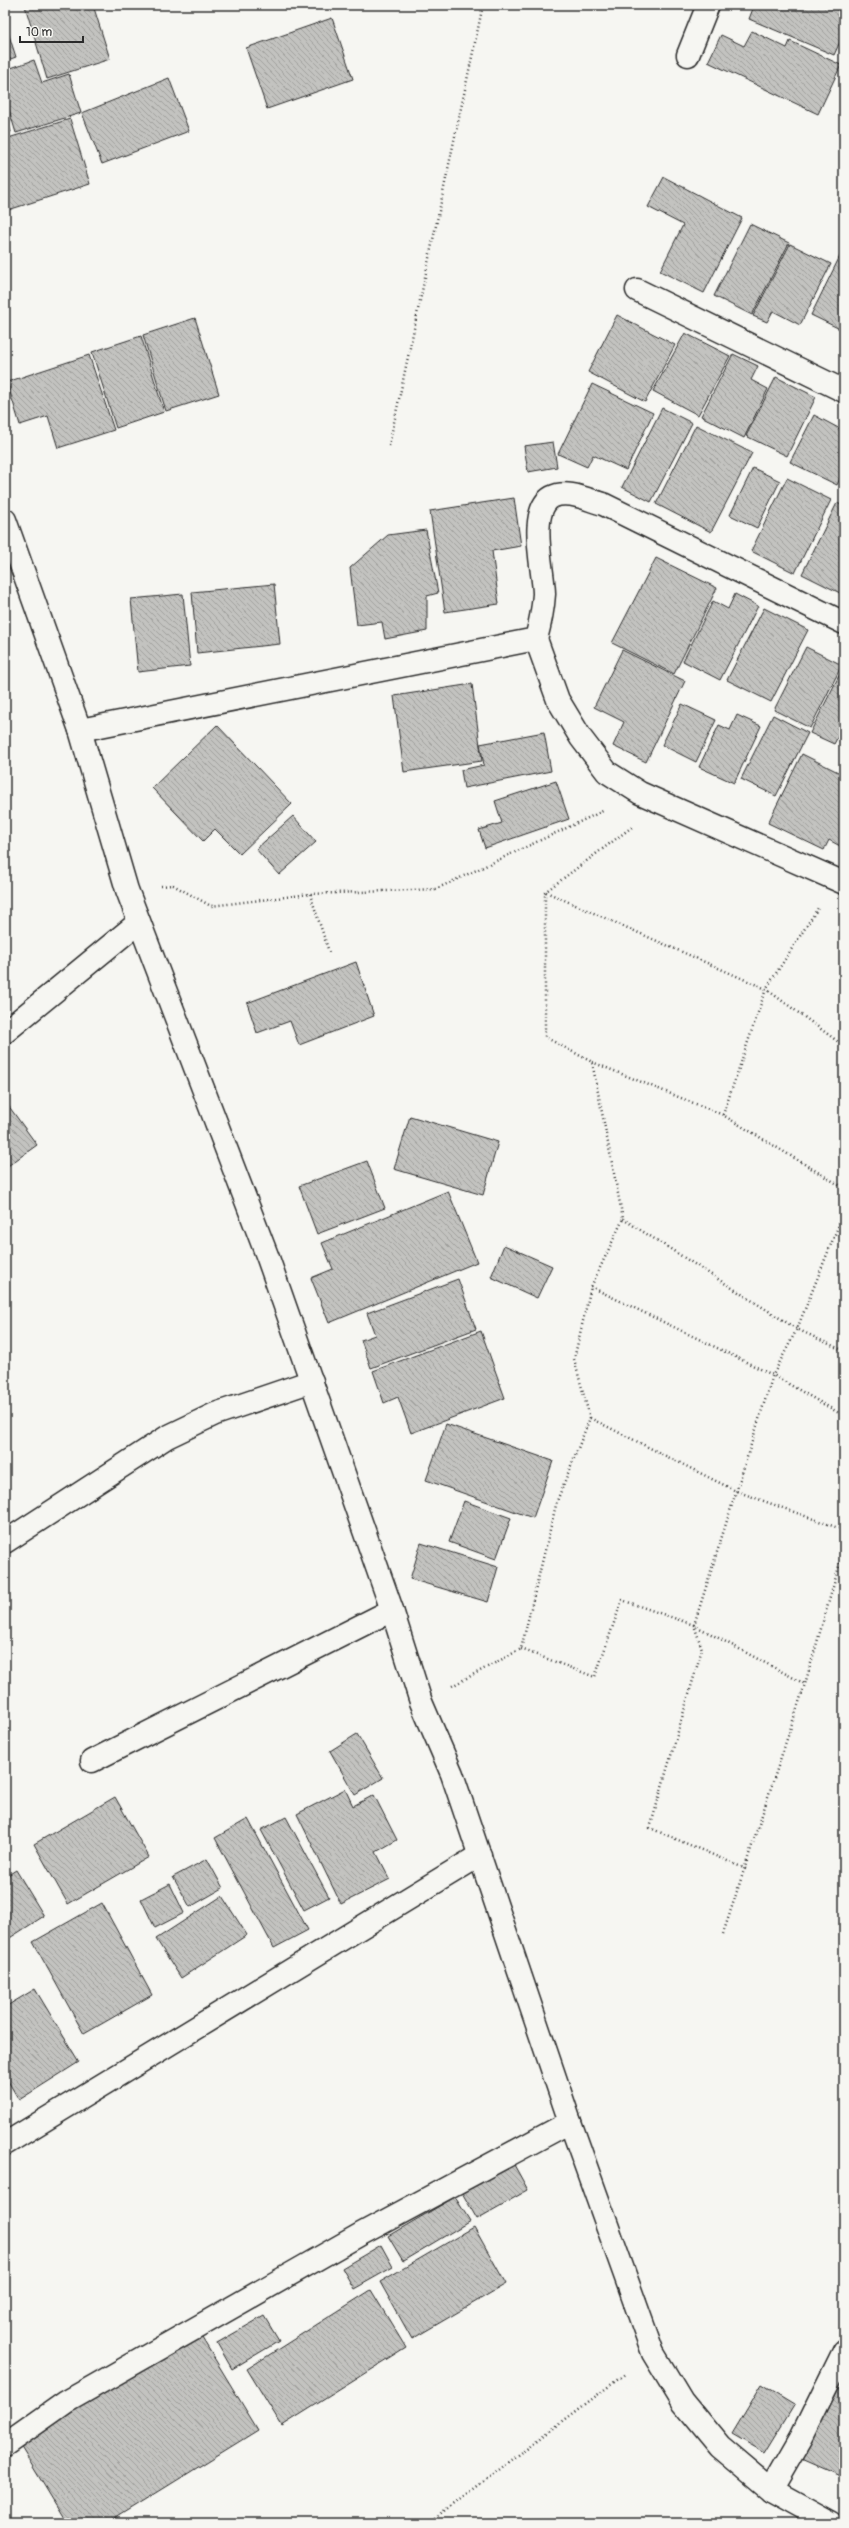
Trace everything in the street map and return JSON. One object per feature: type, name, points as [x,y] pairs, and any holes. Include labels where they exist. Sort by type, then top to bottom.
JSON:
[{"type":"street","points":[[688,55],[708,5]]},
{"type":"street","points":[[637,290],[844,391]]},
{"type":"street","points":[[840,881],[640,793],[607,772],[581,738],[558,700],[536,639],[542,618],[544,593],[539,522],[542,510],[552,497],[566,494],[603,504],[844,623]]},
{"type":"street","points":[[5,520],[80,730],[127,890],[268,1258],[392,1610],[421,1702],[452,1774],[570,2122],[653,2353],[682,2401],[720,2447],[771,2490],[831,2523]]},
{"type":"street","points":[[80,730],[536,639]]},
{"type":"street","points":[[5,1032],[139,922]]},
{"type":"street","points":[[5,1542],[167,1437],[214,1414],[312,1381]]},
{"type":"street","points":[[92,1761],[392,1610]]},
{"type":"street","points":[[5,2144],[480,1855]]},
{"type":"street","points":[[5,2445],[66,2402],[361,2234],[570,2122]]},
{"type":"street","points":[[771,2490],[801,2438],[844,2351]]},
{"type":"path","points":[[389,446],[483,5]]},
{"type":"path","points":[[127,890],[173,885],[211,906],[310,894],[436,889],[640,793]]},
{"type":"path","points":[[545,892],[664,804]]},
{"type":"path","points":[[723,1115],[766,989],[840,881]]},
{"type":"path","points":[[545,892],[766,989],[844,1046]]},
{"type":"path","points":[[545,892],[545,1037],[592,1062],[723,1115],[844,1188]]},
{"type":"path","points":[[310,894],[329,952]]},
{"type":"path","points":[[521,1649],[557,1501],[590,1418],[574,1359],[591,1287],[623,1220],[592,1062]]},
{"type":"path","points":[[746,1869],[650,1828],[702,1649],[694,1625],[736,1491],[773,1375],[797,1329],[844,1212]]},
{"type":"path","points":[[623,1220],[797,1329],[844,1351]]},
{"type":"path","points":[[591,1287],[773,1375],[844,1416]]},
{"type":"path","points":[[590,1418],[736,1491],[844,1530]]},
{"type":"path","points":[[723,1934],[746,1869],[805,1684],[844,1549]]},
{"type":"path","points":[[421,1702],[521,1649],[596,1677],[622,1600],[694,1625],[805,1684]]},
{"type":"path","points":[[429,2523],[653,2353]]},
{"type":"building","points":[[93,5],[110,59],[47,79],[25,6]]},
{"type":"building","points":[[752,5],[826,5],[844,12],[844,33],[834,55],[749,19],[754,6]]},
{"type":"building","points":[[332,18],[353,79],[267,109],[246,48]]},
{"type":"building","points":[[5,23],[16,57],[5,61]]},
{"type":"building","points":[[752,31],[787,48],[790,41],[841,65],[818,114],[708,62],[721,35],[744,46]]},
{"type":"building","points":[[34,60],[42,83],[69,74],[81,113],[16,133],[5,97],[5,70]]},
{"type":"building","points":[[169,78],[189,131],[102,164],[82,113]]},
{"type":"building","points":[[5,113],[11,132],[5,133]]},
{"type":"building","points":[[70,119],[90,184],[5,211],[5,139]]},
{"type":"building","points":[[664,177],[742,218],[704,293],[660,271],[683,225],[648,207]]},
{"type":"building","points":[[750,224],[789,243],[752,315],[714,296]]},
{"type":"building","points":[[790,244],[831,264],[800,325],[773,311],[767,322],[753,316]]},
{"type":"building","points":[[844,248],[844,331],[811,315]]},
{"type":"building","points":[[617,315],[675,345],[645,402],[588,372]]},
{"type":"building","points":[[195,318],[219,394],[166,411],[143,335]]},
{"type":"building","points":[[685,333],[730,356],[698,415],[653,391]]},
{"type":"building","points":[[141,336],[164,412],[116,428],[92,352]]},
{"type":"building","points":[[733,354],[758,366],[751,380],[768,389],[744,438],[701,416]]},
{"type":"building","points":[[89,355],[114,430],[58,448],[48,416],[20,425],[7,382]]},
{"type":"building","points":[[776,377],[816,397],[787,456],[746,436]]},
{"type":"building","points":[[592,384],[653,413],[626,470],[593,455],[587,467],[558,454]]},
{"type":"building","points":[[662,408],[692,423],[651,502],[622,487]]},
{"type":"building","points":[[814,415],[844,431],[844,470],[837,485],[790,462]]},
{"type":"building","points":[[696,425],[752,453],[711,532],[656,504]]},
{"type":"building","points":[[553,442],[557,467],[528,472],[524,446]]},
{"type":"building","points":[[753,468],[780,481],[757,528],[730,515]]},
{"type":"building","points":[[787,478],[831,500],[795,573],[751,551]]},
{"type":"building","points":[[514,498],[521,546],[492,551],[499,604],[445,612],[430,511]]},
{"type":"building","points":[[837,503],[844,506],[844,595],[802,574]]},
{"type":"building","points":[[426,530],[438,593],[427,596],[427,631],[385,639],[382,622],[357,625],[350,568],[388,535]]},
{"type":"building","points":[[656,558],[717,588],[674,674],[612,643]]},
{"type":"building","points":[[274,584],[280,644],[197,653],[192,592]]},
{"type":"building","points":[[183,594],[190,666],[138,672],[131,599]]},
{"type":"building","points":[[735,594],[758,606],[720,680],[683,661],[713,601],[728,609]]},
{"type":"building","points":[[764,608],[808,630],[771,702],[727,680]]},
{"type":"building","points":[[806,647],[842,665],[810,728],[774,710]]},
{"type":"building","points":[[622,650],[685,681],[646,762],[613,746],[624,722],[594,707]]},
{"type":"building","points":[[844,666],[844,734],[840,733],[834,744],[810,733]]},
{"type":"building","points":[[472,684],[482,761],[404,772],[394,696]]},
{"type":"building","points":[[682,704],[716,720],[696,762],[662,745]]},
{"type":"building","points":[[737,715],[761,726],[734,783],[699,767],[719,725],[730,730]]},
{"type":"building","points":[[773,715],[808,733],[776,796],[741,779]]},
{"type":"building","points":[[217,725],[292,804],[240,854],[215,829],[203,841],[152,788]]},
{"type":"building","points":[[544,732],[551,771],[464,788],[461,770],[484,765],[480,744]]},
{"type":"building","points":[[802,754],[844,775],[844,837],[840,846],[829,840],[824,850],[768,823]]},
{"type":"building","points":[[556,781],[569,819],[485,848],[479,830],[502,823],[495,801]]},
{"type":"building","points":[[293,816],[316,842],[279,875],[256,849]]},
{"type":"building","points":[[356,962],[374,1016],[299,1045],[290,1021],[257,1033],[247,1003]]},
{"type":"building","points":[[5,1101],[37,1145],[5,1168]]},
{"type":"building","points":[[410,1116],[498,1142],[483,1195],[394,1169]]},
{"type":"building","points":[[367,1161],[385,1208],[317,1234],[299,1186]]},
{"type":"building","points":[[448,1191],[477,1262],[329,1323],[311,1278],[333,1269],[322,1243]]},
{"type":"building","points":[[504,1245],[552,1266],[537,1298],[491,1277]]},
{"type":"building","points":[[458,1279],[476,1329],[371,1368],[361,1340],[375,1335],[367,1313]]},
{"type":"building","points":[[481,1331],[505,1398],[411,1433],[398,1397],[384,1403],[373,1371]]},
{"type":"building","points":[[446,1424],[553,1461],[533,1518],[426,1480]]},
{"type":"building","points":[[464,1501],[511,1518],[496,1559],[449,1542]]},
{"type":"building","points":[[421,1543],[498,1567],[488,1602],[410,1579]]},
{"type":"building","points":[[357,1734],[383,1778],[355,1795],[330,1751]]},
{"type":"building","points":[[345,1789],[353,1806],[374,1795],[397,1840],[376,1852],[390,1879],[341,1904],[297,1814]]},
{"type":"building","points":[[115,1797],[149,1857],[68,1904],[34,1844]]},
{"type":"building","points":[[286,1817],[329,1897],[304,1910],[261,1830]]},
{"type":"building","points":[[248,1819],[308,1930],[274,1948],[215,1838]]},
{"type":"building","points":[[207,1859],[223,1888],[190,1907],[173,1877]]},
{"type":"building","points":[[16,1870],[44,1916],[5,1941],[5,1877]]},
{"type":"building","points":[[170,1884],[184,1913],[155,1928],[141,1899]]},
{"type":"building","points":[[222,1896],[247,1935],[181,1978],[156,1939]]},
{"type":"building","points":[[102,1903],[152,1995],[84,2034],[33,1942]]},
{"type":"building","points":[[35,1989],[79,2062],[19,2100],[5,2076],[5,2007]]},
{"type":"building","points":[[513,2163],[528,2190],[477,2219],[461,2191]]},
{"type":"building","points":[[455,2197],[470,2221],[403,2261],[388,2236]]},
{"type":"building","points":[[474,2227],[506,2284],[412,2339],[380,2282]]},
{"type":"building","points":[[381,2245],[393,2267],[354,2289],[342,2268]]},
{"type":"building","points":[[371,2290],[406,2348],[282,2426],[247,2369]]},
{"type":"building","points":[[264,2316],[279,2341],[232,2369],[217,2343]]},
{"type":"building","points":[[199,2333],[258,2430],[108,2523],[67,2523],[19,2444]]},
{"type":"building","points":[[762,2384],[795,2404],[765,2453],[732,2434]]},
{"type":"building","points":[[834,2386],[844,2391],[844,2467],[840,2476],[801,2459]]}]
